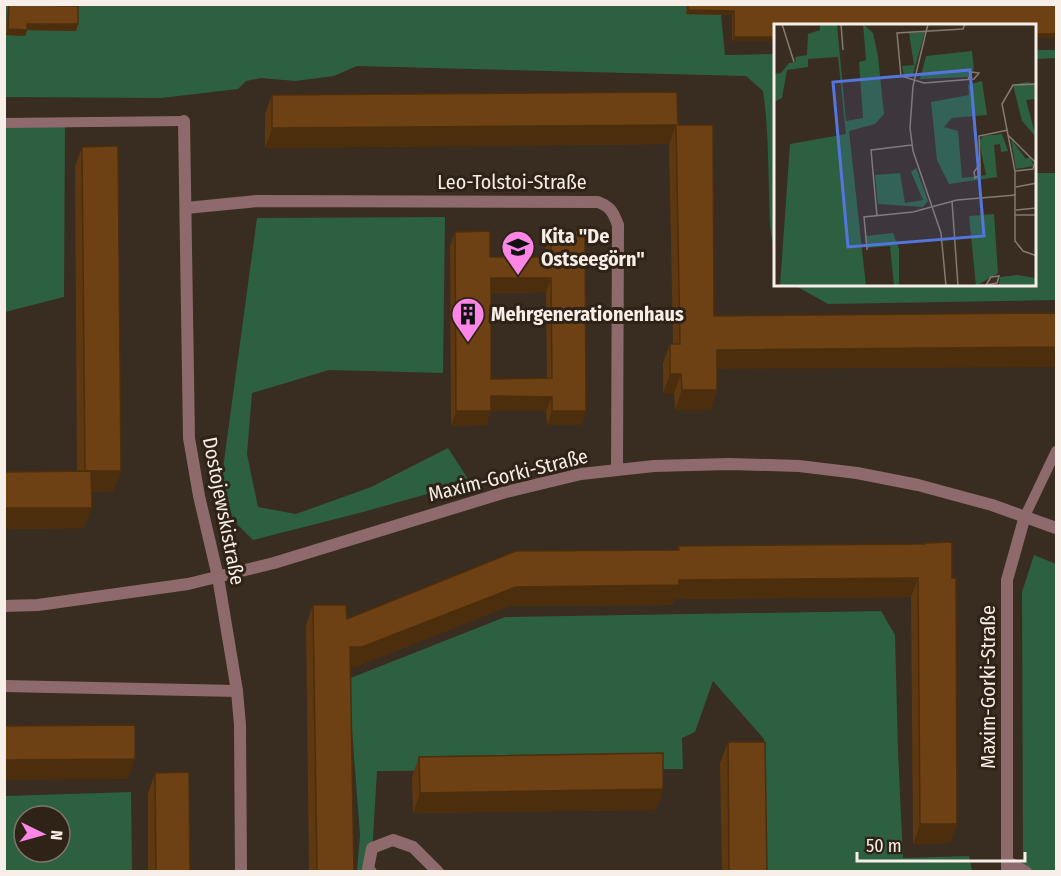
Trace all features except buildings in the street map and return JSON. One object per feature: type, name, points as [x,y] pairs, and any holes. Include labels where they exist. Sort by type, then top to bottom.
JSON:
[{"type":"street","name":"Dostojewskistraße","points":[[184,121],[189,438],[198,496],[218,577],[237,691],[240,725],[241,872]]},
{"type":"street","name":"Leo-Tolstoi-Straße","points":[[186,208],[257,201],[597,202],[607,205],[614,213],[618,225],[617,470]]},
{"type":"street","name":"Maxim-Gorki-Straße","points":[[4,606],[38,605],[188,584],[274,563],[506,492],[581,474],[654,465],[729,464],[799,466],[834,470],[918,485],[992,504],[1056,528]]},
{"type":"street","name":"Maxim-Gorki-Straße","points":[[1025,516],[1007,579],[1008,867],[1026,872]]},
{"type":"street","points":[[4,686],[237,691]]},
{"type":"street","points":[[371,872],[368,869],[372,848],[393,840],[413,848],[438,872]]},
{"type":"lane","points":[[4,123],[184,121]]},
{"type":"lane","points":[[1025,516],[1056,451]]},
{"type":"green space","points":[[5,5],[720,5],[725,55],[774,54],[774,244],[770,222],[768,141],[763,91],[746,76],[357,66],[334,76],[295,81],[261,78],[246,81],[238,89],[161,98],[5,97]]},
{"type":"green space","points":[[1037,50],[1056,50],[1056,58],[1037,59]]},
{"type":"green space","points":[[5,123],[65,123],[64,297],[5,312]]},
{"type":"green space","points":[[1037,173],[1056,173],[1056,300],[828,304],[796,286],[1037,286]]},
{"type":"green space","points":[[445,217],[443,373],[329,370],[252,393],[247,454],[258,507],[296,514],[371,487],[448,448],[470,482],[253,540],[218,505],[257,218]]},
{"type":"green space","points":[[1034,555],[1056,564],[1056,871],[1031,871],[1023,864],[1022,592]]},
{"type":"green space","points":[[881,611],[895,635],[903,858],[969,856],[972,871],[767,871],[764,739],[713,681],[695,732],[682,738],[683,769],[377,771],[371,871],[357,871],[360,835],[348,679],[505,617]]},
{"type":"green space","points":[[131,792],[132,871],[5,871],[5,796]]},
{"type":"place","name":"Kita \"De Ostseegörn\"","points":[[518,276]]},
{"type":"place","name":"Mehrgenerationenhaus","points":[[468,343]]}]
